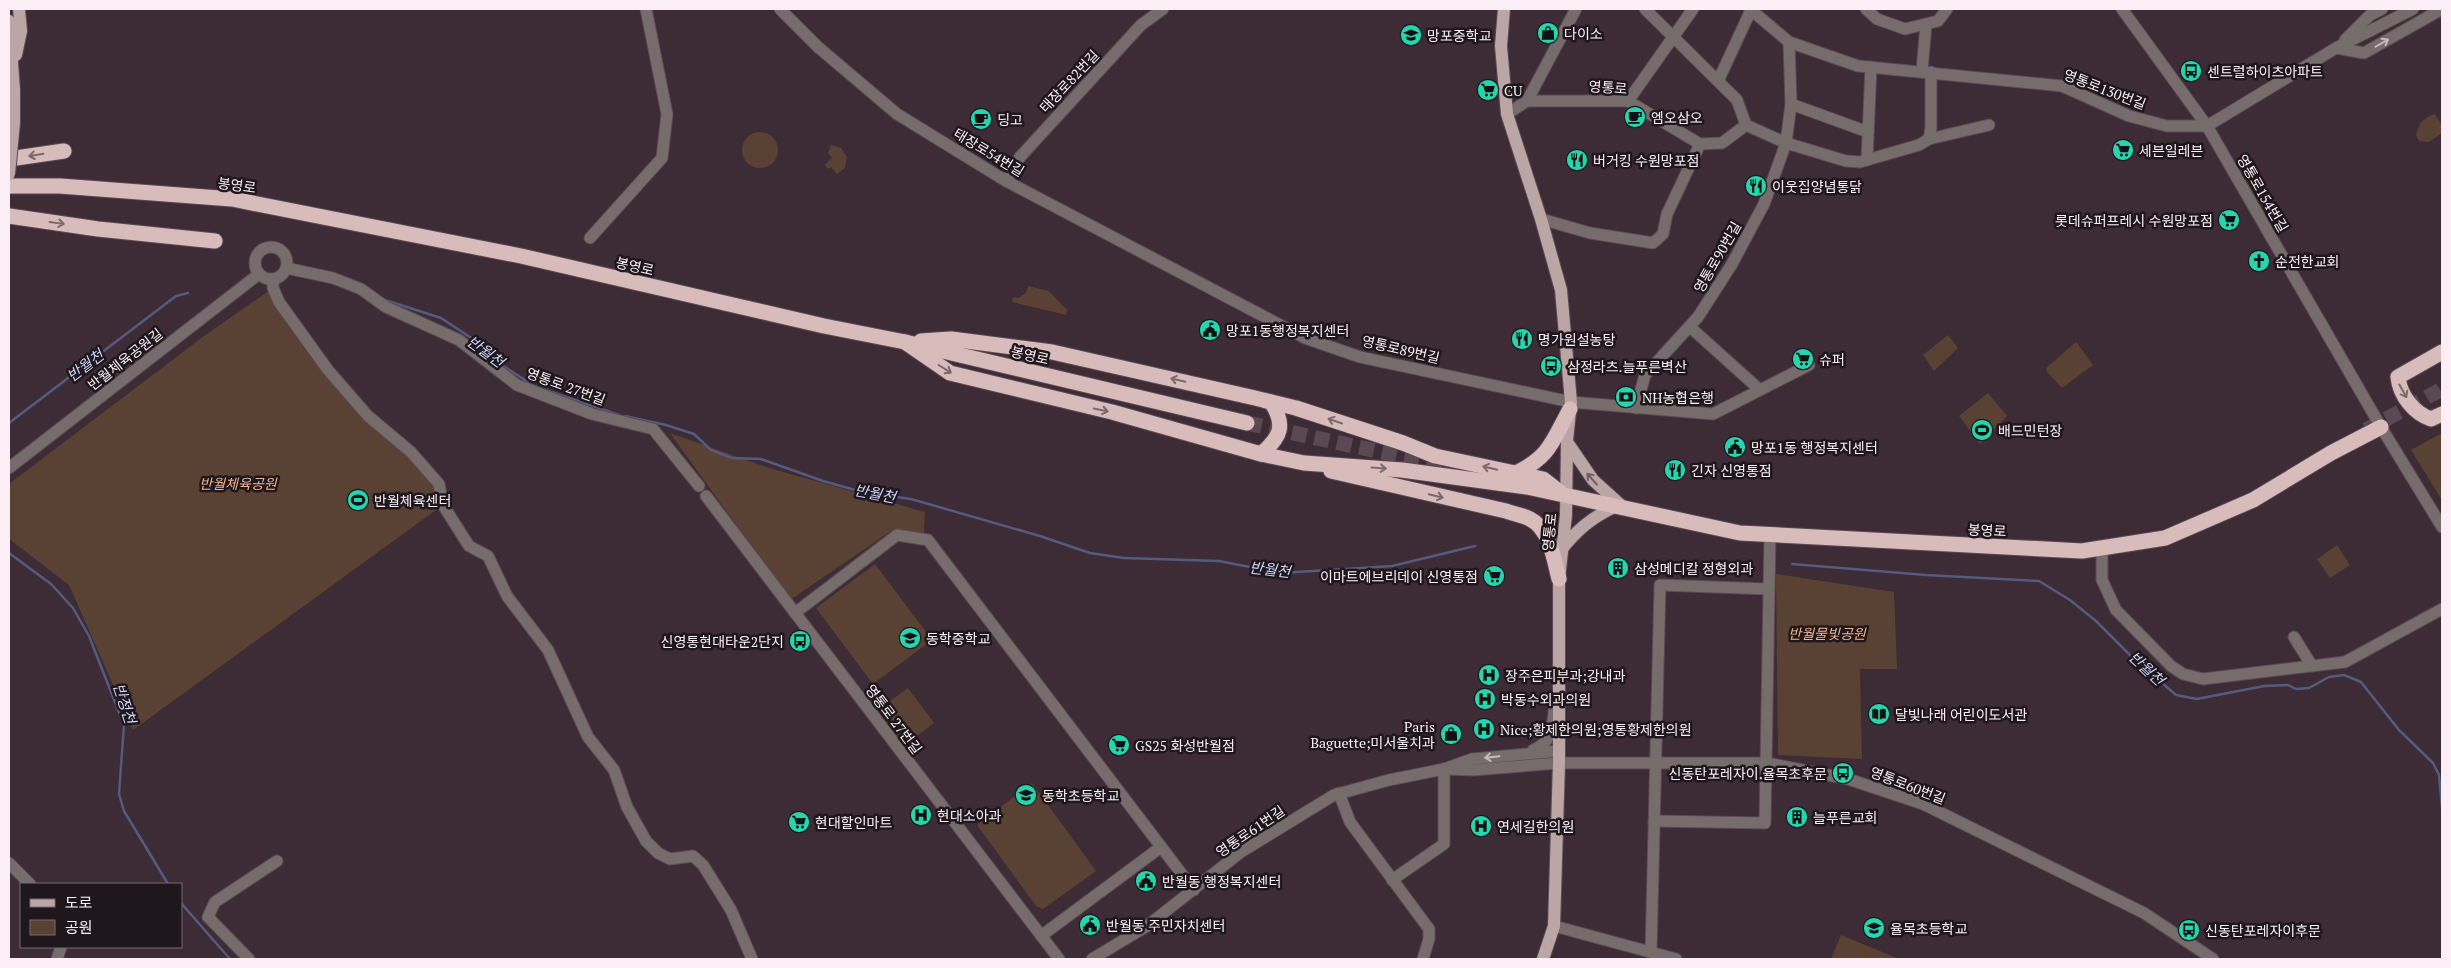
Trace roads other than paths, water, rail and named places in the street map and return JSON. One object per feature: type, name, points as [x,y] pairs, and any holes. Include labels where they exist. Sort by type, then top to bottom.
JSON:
[{"type":"highway","points":[[9,159],[64,151]]},
{"type":"highway","name":"봉영로","points":[[9,186],[60,186],[232,199],[521,256],[824,326],[905,342],[1247,423]]},
{"type":"highway","points":[[9,216],[98,229],[215,241]]},
{"type":"highway","points":[[905,342],[951,339],[1052,352],[1255,398],[1296,408],[1403,443],[1435,456],[1543,479],[1567,497]]},
{"type":"highway","points":[[905,342],[950,373],[1112,412],[1354,478],[1506,511],[1530,519],[1539,526],[1549,543],[1559,579]]},
{"type":"highway","points":[[2442,352],[2398,377],[2399,387],[2418,414],[2431,419],[2442,414]]},
{"type":"highway","points":[[1255,398],[1271,402],[1279,418],[1278,436],[1261,454]]},
{"type":"highway","points":[[1514,474],[1528,468],[1545,455],[1570,405]]},
{"type":"highway","name":"봉영로","points":[[1304,463],[1402,470],[1527,488],[1740,532],[2082,551],[2165,538],[2252,500],[2331,453],[2380,427]]},
{"type":"main road","points":[[14,68],[21,31],[19,9]]},
{"type":"main road","name":"영통로","points":[[1504,9],[1501,46],[1507,114],[1541,219],[1560,290],[1570,405],[1567,441],[1567,497],[1559,579],[1559,689],[1554,926],[1544,959]]},
{"type":"main road","points":[[9,21],[14,68],[14,123],[9,174]]},
{"type":"main road","points":[[1561,550],[1586,522],[1620,508],[1593,480],[1567,441]]},
{"type":"street","points":[[590,238],[662,158],[667,114],[646,9]]},
{"type":"street","name":"태장로54번길","points":[[780,9],[818,47],[898,114],[1006,180],[1206,286]]},
{"type":"street","name":"태장로82번길","points":[[1006,180],[1027,149],[1141,25],[1162,9]]},
{"type":"street","points":[[1507,114],[1526,101],[1576,9]]},
{"type":"street","points":[[1645,9],[1718,79],[1737,100],[1746,125],[1786,143],[1846,161],[1866,160],[1919,146],[1928,139],[1989,125]]},
{"type":"street","points":[[1628,101],[1693,9]]},
{"type":"street","points":[[1718,79],[1750,9]]},
{"type":"street","name":"영통로130번길","points":[[1750,9],[1789,42],[1858,66],[2062,86],[2129,116],[2150,123],[2167,126],[2208,126]]},
{"type":"street","points":[[1866,9],[1877,19],[1905,29],[1938,21],[1948,9]]},
{"type":"street","name":"영통로154번길","points":[[2122,9],[2208,126],[2380,427],[2442,527]]},
{"type":"street","points":[[2336,48],[2370,15],[2382,9]]},
{"type":"street","points":[[2208,126],[2336,48],[2413,9]]},
{"type":"street","points":[[2336,48],[2364,53],[2442,9]]},
{"type":"street","points":[[1926,24],[1926,72],[1931,128],[1928,139]]},
{"type":"street","name":"영통로90번길","points":[[1636,408],[1646,375],[1698,317],[1732,264],[1764,204],[1786,143],[1791,104],[1789,42]]},
{"type":"street","points":[[1866,160],[1871,67]]},
{"type":"street","name":"영통로","points":[[1526,101],[1628,101],[1700,144]]},
{"type":"street","points":[[1791,104],[1868,132]]},
{"type":"street","points":[[1541,219],[1590,233],[1653,243],[1663,234],[1666,214],[1700,144],[1722,142],[1746,125]]},
{"type":"street","points":[[266,248],[277,248],[283,252],[287,260],[286,268],[281,275],[265,278],[259,274],[256,267],[256,257],[266,248]]},
{"type":"street","name":"영통로 27번길","points":[[286,268],[333,278],[361,289],[386,307],[459,340],[517,385],[592,414],[653,429],[699,486]]},
{"type":"street","name":"반월체육공원길","points":[[9,468],[259,274]]},
{"type":"street","points":[[273,278],[273,288],[279,302],[328,370],[368,416],[411,452],[439,484],[443,505],[469,546],[488,556],[507,596],[548,650],[588,737],[614,770],[627,807],[646,841],[658,853],[670,859],[693,856],[703,865],[731,910],[752,959]]},
{"type":"street","name":"영통로89번길","points":[[1206,286],[1305,338],[1360,357],[1570,405]]},
{"type":"street","points":[[1690,327],[1760,390]]},
{"type":"street","points":[[1570,405],[1713,414],[1809,365]]},
{"type":"street","name":"영통로 27번길","points":[[706,496],[1058,959]]},
{"type":"street","points":[[1654,821],[1765,823],[1770,534]]},
{"type":"street","points":[[795,613],[897,535],[928,540],[1194,890]]},
{"type":"street","points":[[2102,548],[2102,580],[2116,610],[2172,666],[2184,674],[2203,679],[2345,662],[2442,609]]},
{"type":"street","points":[[1650,952],[1660,585],[1768,589]]},
{"type":"street","points":[[2294,637],[2312,666]]},
{"type":"street","points":[[1525,753],[1542,746],[1549,740],[1559,689]]},
{"type":"street","points":[[1444,769],[1472,759],[1525,753],[1558,757]]},
{"type":"street","points":[[1444,769],[1473,770],[1558,757]]},
{"type":"street","name":"영통로60번길","points":[[1558,757],[1656,763],[1767,763],[1848,779],[1923,804],[2144,913],[2212,959]]},
{"type":"street","points":[[1392,880],[1444,844],[1444,769]]},
{"type":"street","name":"영통로61번길","points":[[1092,959],[1147,926],[1241,852],[1312,807],[1339,793],[1389,780],[1444,769]]},
{"type":"street","points":[[1339,793],[1350,822],[1429,930],[1429,938],[1423,959]]},
{"type":"street","points":[[1041,936],[1161,847]]},
{"type":"street","points":[[249,959],[208,917],[215,902],[277,861]]},
{"type":"street","points":[[9,863],[29,883]]},
{"type":"street","points":[[1554,926],[1676,959]]},
{"type":"waterway","name":"반월천","points":[[9,423],[176,296],[188,293]]},
{"type":"waterway","name":"반월천","points":[[385,300],[441,318],[485,347],[496,361],[534,386],[619,415]]},
{"type":"waterway","name":"반월천","points":[[625,416],[666,425],[694,434],[711,450],[732,458],[761,459],[823,481],[862,492],[911,499],[1040,536],[1090,553],[1124,558],[1219,561],[1281,573],[1392,566],[1475,546]]},
{"type":"waterway","name":"반정천","points":[[9,553],[51,584],[73,608],[89,636],[124,725],[119,794],[124,811],[167,883]]},
{"type":"waterway","name":"반월천","points":[[1792,564],[1926,575],[2039,581],[2070,600],[2096,621],[2133,658],[2176,695],[2197,699],[2264,686],[2288,685],[2296,689],[2309,688],[2329,677],[2344,675],[2361,682],[2399,730],[2433,763],[2439,775],[2442,808]]},
{"type":"waterway","name":"반정천","points":[[182,904],[230,959]]},
{"type":"tunnel","points":[[2366,430],[2442,389]]},
{"type":"tunnel","points":[[1247,423],[1451,467]]},
{"type":"place","name":"다이소","points":[[1548,33]]},
{"type":"place","name":"망포중학교","points":[[1411,35]]},
{"type":"place","name":"센트럴하이츠아파트","points":[[2191,71]]},
{"type":"place","name":"CU","points":[[1488,90]]},
{"type":"place","name":"엠오삼오","points":[[1635,117]]},
{"type":"place","name":"딩고","points":[[981,119]]},
{"type":"place","name":"세븐일레븐","points":[[2123,150]]},
{"type":"place","name":"버거킹 수원망포점","points":[[1577,160]]},
{"type":"place","name":"이웃집양념통닭","points":[[1756,186]]},
{"type":"place","name":"롯데슈퍼프레시 수원망포점","points":[[2229,220]]},
{"type":"place","name":"순전한교회","points":[[2259,261]]},
{"type":"place","name":"망포1동행정복지센터","points":[[1210,330]]},
{"type":"place","name":"명가원설농탕","points":[[1522,339]]},
{"type":"place","name":"슈퍼","points":[[1803,359]]},
{"type":"place","name":"삼정라츠.늘푸른벽산","points":[[1551,366]]},
{"type":"place","name":"NH농협은행","points":[[1626,397]]},
{"type":"place","name":"배드민턴장","points":[[1982,430]]},
{"type":"place","name":"망포1동 행정복지센터","points":[[1735,447]]},
{"type":"place","name":"긴자 신영통점","points":[[1675,470]]},
{"type":"place","name":"반월체육센터","points":[[358,500]]},
{"type":"place","name":"삼성메디칼 정형외과","points":[[1618,568]]},
{"type":"place","name":"이마트에브리데이 신영통점","points":[[1494,576]]},
{"type":"place","name":"동학중학교","points":[[910,638]]},
{"type":"place","name":"신영통현대타운2단지","points":[[800,641]]},
{"type":"place","name":"장주은피부과;강내과","points":[[1489,675]]},
{"type":"place","name":"박동수외과의원","points":[[1485,699]]},
{"type":"place","name":"달빛나래 어린이도서관","points":[[1879,714]]},
{"type":"place","name":"Nice;황제한의원;영통황제한의원","points":[[1484,729]]},
{"type":"place","name":"Paris Baguette;미서울치과","points":[[1451,734]]},
{"type":"place","name":"GS25 화성반월점","points":[[1119,745]]},
{"type":"place","name":"신동탄포레자이.율목초후문","points":[[1843,773]]},
{"type":"place","name":"동학초등학교","points":[[1026,795]]},
{"type":"place","name":"현대소아과","points":[[921,815]]},
{"type":"place","name":"늘푸른교회","points":[[1797,817]]},
{"type":"place","name":"현대할인마트","points":[[799,822]]},
{"type":"place","name":"연세길한의원","points":[[1481,826]]},
{"type":"place","name":"반월동 행정복지센터","points":[[1146,881]]},
{"type":"place","name":"반월동 주민자치센터","points":[[1090,925]]},
{"type":"place","name":"율목초등학교","points":[[1874,928]]},
{"type":"place","name":"신동탄포레자이후문","points":[[2189,930]]},
{"type":"park label","name":"반월체육공원","points":[[238,483]]},
{"type":"park label","name":"반월물빛공원","points":[[1827,633]]}]
